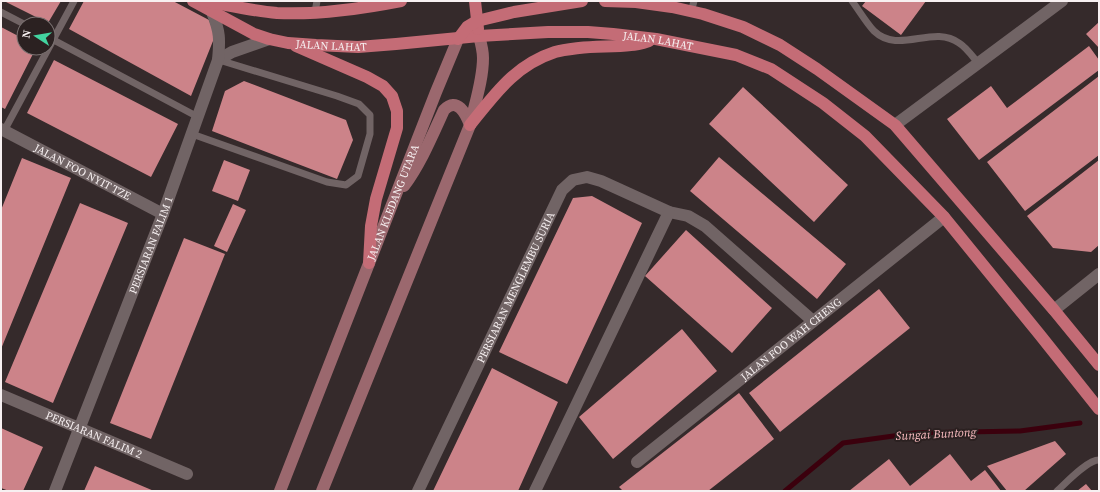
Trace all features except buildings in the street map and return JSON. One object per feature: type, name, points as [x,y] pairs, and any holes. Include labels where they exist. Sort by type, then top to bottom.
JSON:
[{"type":"main road","name":"JALAN LAHAT","points":[[192,1],[254,34],[288,43],[358,46],[458,39],[479,36],[548,32],[588,32],[656,39],[736,55],[771,69],[823,103],[865,136],[944,217],[1099,409]]},
{"type":"main road","points":[[204,1],[276,12],[316,6],[347,10],[401,1]]},
{"type":"main road","points":[[322,491],[470,124],[483,68],[483,56],[475,1]]},
{"type":"main road","name":"JALAN KLEDANG UTARA","points":[[280,491],[458,39],[467,27],[477,21],[514,12],[586,1]]},
{"type":"main road","points":[[605,1],[636,2],[672,7],[693,6],[703,14],[742,27],[780,45],[817,69],[895,125],[1054,310],[1099,365]]},
{"type":"main road","points":[[470,124],[502,86],[525,67],[541,57],[556,51],[632,45],[656,39]]},
{"type":"main road","points":[[288,43],[366,77],[383,86],[392,96],[397,111],[397,128],[375,206],[371,226],[369,263]]},
{"type":"main road","points":[[393,201],[413,173],[447,106],[452,105],[460,107],[470,124]]},
{"type":"street","points":[[895,125],[1062,1]]},
{"type":"street","name":"PERSIARAN FALIM 1","points":[[55,491],[163,214],[218,60],[220,43],[219,32],[212,12]]},
{"type":"street","points":[[218,60],[232,52],[269,39]]},
{"type":"street","name":"JALAN FOO NYIT TZE","points":[[2,133],[163,214]]},
{"type":"street","name":"PERSIARAN MENGLEMBU SURIA","points":[[418,491],[562,190],[573,180],[587,177],[600,181],[669,212],[688,216],[705,226],[814,321]]},
{"type":"street","points":[[535,491],[669,212]]},
{"type":"street","name":"JALAN FOO WAH CHENG","points":[[638,462],[944,217]]},
{"type":"street","points":[[1054,310],[1099,274]]},
{"type":"street","name":"PERSIARAN FALIM 2","points":[[1,394],[187,474]]},
{"type":"lane","points":[[56,29],[74,1]]},
{"type":"lane","points":[[852,1],[874,31],[885,38],[899,41],[931,36],[947,37],[960,43],[978,63]]},
{"type":"lane","points":[[1,12],[16,20]]},
{"type":"lane","points":[[56,41],[198,117]]},
{"type":"lane","points":[[2,133],[41,56]]},
{"type":"lane","points":[[192,134],[327,182],[346,185],[358,176],[370,134],[370,115],[359,104],[218,60]]},
{"type":"lane","points":[[1057,491],[1087,464],[1099,460]]},
{"type":"waterway","name":"Sungai Buntong","points":[[785,491],[843,443],[915,433],[1020,431],[1080,423]]}]
